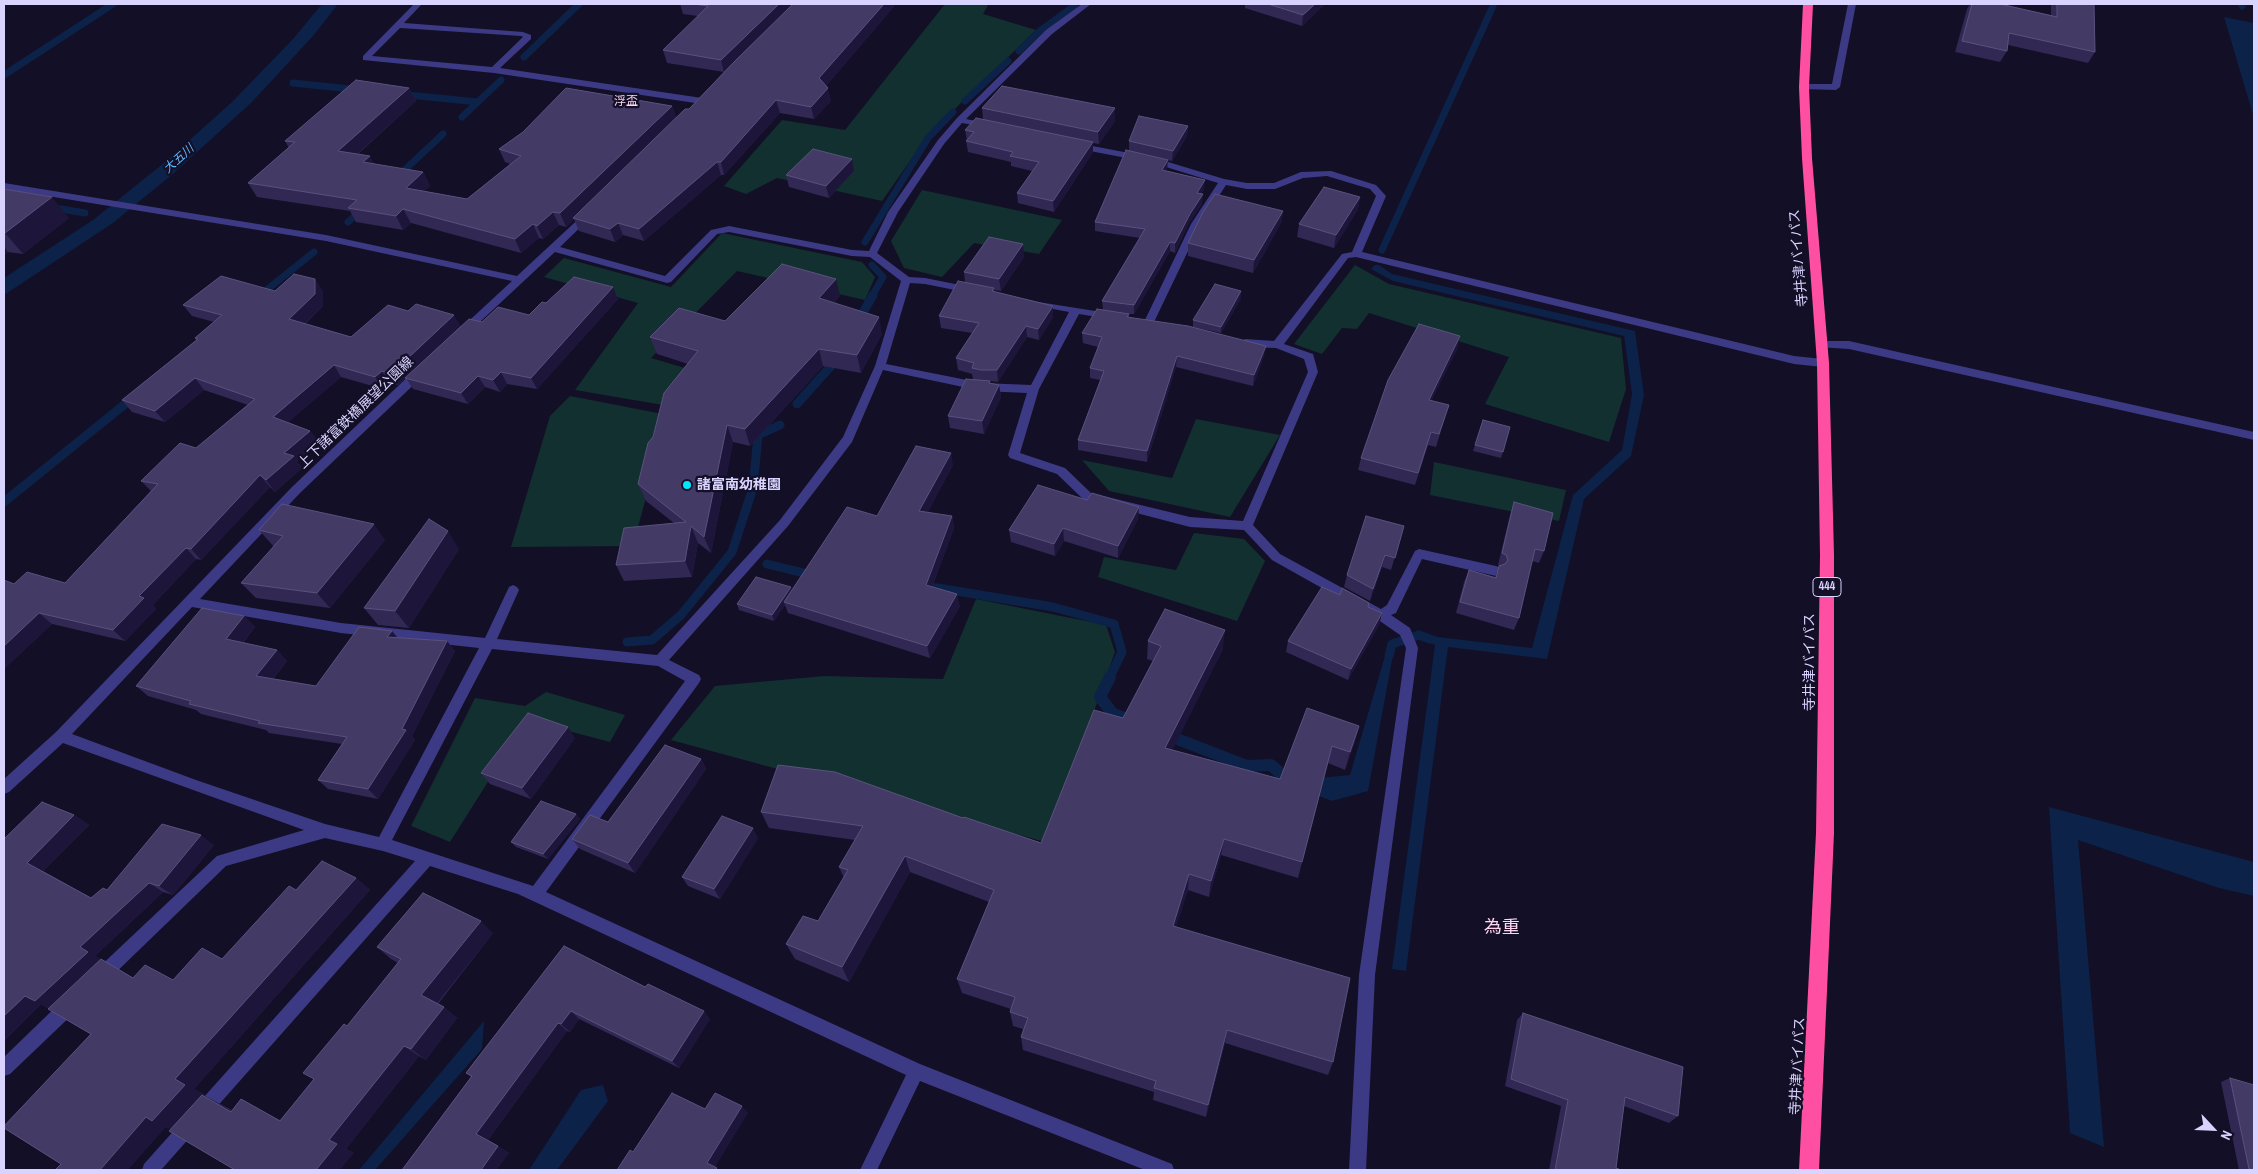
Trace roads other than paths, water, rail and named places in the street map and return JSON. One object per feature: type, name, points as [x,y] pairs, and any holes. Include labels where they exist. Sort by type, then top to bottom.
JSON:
[{"type":"highway","name":"寺井津バイパス","points":[[1808,4],[1804,87],[1807,158],[1823,363],[1827,555],[1825,833],[1809,1170]]},
{"type":"street","points":[[872,254],[893,212],[941,142],[960,120],[1049,32],[1087,4]]},
{"type":"street","points":[[1804,87],[1836,87],[1852,4]]},
{"type":"street","points":[[417,5],[366,58],[494,70],[702,102]]},
{"type":"street","points":[[397,26],[523,34],[528,37],[494,70]]},
{"type":"street","points":[[960,120],[996,128]]},
{"type":"street","points":[[1070,144],[1155,161],[1223,182],[1247,186],[1275,186],[1300,175],[1328,173],[1373,187],[1381,196],[1356,254]]},
{"type":"street","points":[[1149,323],[1196,224],[1223,182]]},
{"type":"street","points":[[4,186],[326,238],[518,280]]},
{"type":"street","points":[[454,340],[554,248],[596,206]]},
{"type":"street","points":[[554,248],[667,280],[714,232],[729,229],[852,253],[872,254],[906,280],[925,281],[982,292]]},
{"type":"street","points":[[1277,346],[1345,256],[1356,254],[1794,360],[1823,363]]},
{"type":"street","points":[[660,661],[784,523],[848,439],[880,366],[906,280]]},
{"type":"street","points":[[1028,302],[1122,318]]},
{"type":"street","points":[[1075,311],[1034,389],[1014,455],[1062,471],[1087,496],[1190,522],[1247,526],[1276,557],[1381,615],[1405,632],[1412,648],[1367,974],[1358,1170]]},
{"type":"street","points":[[1234,342],[1277,346],[1308,358],[1313,372],[1247,526]]},
{"type":"street","points":[[1822,345],[1849,345],[2254,436]]},
{"type":"street","name":"上下諸富鉄橋展望公園線","points":[[4,788],[61,736],[296,490],[432,361]]},
{"type":"street","points":[[880,366],[982,387],[1034,389]]},
{"type":"street","points":[[1381,615],[1392,609],[1419,554],[1496,571]]},
{"type":"street","points":[[383,844],[489,642],[513,590]]},
{"type":"street","points":[[189,602],[341,628],[660,661],[694,679],[535,895]]},
{"type":"street","points":[[61,736],[195,786],[325,831],[383,844],[521,888],[916,1071],[1166,1170]]},
{"type":"street","points":[[4,1068],[222,861],[325,831]]},
{"type":"street","points":[[150,1170],[427,858]]},
{"type":"street","points":[[868,1170],[916,1071]]},
{"type":"water","name":"大五川","points":[[322,4],[338,4],[313,36],[252,102],[174,173],[113,223],[4,295],[4,278],[93,220],[165,162],[232,102],[293,39]]},
{"type":"water","points":[[2224,17],[2254,23],[2254,118]]},
{"type":"water","points":[[1375,265],[1379,265],[1392,274],[1635,331],[1644,395],[1631,456],[1584,499],[1547,659],[1448,647],[1406,971],[1392,969],[1435,645],[1421,640],[1416,630],[1438,637],[1532,648],[1573,495],[1622,450],[1632,394],[1624,336],[1393,281],[1371,269]]},
{"type":"water","points":[[1390,639],[1394,649],[1368,791],[1332,801],[1284,782],[1271,765],[1298,780],[1350,775]]},
{"type":"water","points":[[2049,807],[2254,862],[2254,896],[2219,888],[2078,840],[2104,1147],[2070,1133]]},
{"type":"water","points":[[484,1021],[482,1049],[375,1170],[359,1170]]},
{"type":"water","points":[[603,1085],[608,1101],[557,1170],[529,1170],[581,1090]]},
{"type":"waterway","points":[[4,75],[113,4]]},
{"type":"waterway","points":[[524,57],[579,4]]},
{"type":"waterway","points":[[1019,51],[1041,30],[1074,6]]},
{"type":"waterway","points":[[1382,250],[1493,6]]},
{"type":"waterway","points":[[965,101],[1008,61]]},
{"type":"waterway","points":[[478,102],[501,80]]},
{"type":"waterway","points":[[293,83],[360,90]]},
{"type":"waterway","points":[[399,94],[478,102]]},
{"type":"waterway","points":[[462,117],[478,102]]},
{"type":"waterway","points":[[865,242],[928,138],[953,112]]},
{"type":"waterway","points":[[397,177],[443,134]]},
{"type":"waterway","points":[[49,207],[85,213]]},
{"type":"waterway","points":[[348,222],[362,209]]},
{"type":"waterway","points":[[259,296],[314,252]]},
{"type":"waterway","points":[[872,265],[883,277],[872,296]]},
{"type":"waterway","points":[[857,323],[873,295]]},
{"type":"waterway","points":[[797,404],[838,358]]},
{"type":"waterway","points":[[4,502],[135,396]]},
{"type":"waterway","points":[[627,642],[652,640],[681,615],[732,552],[753,488],[758,435],[780,425]]},
{"type":"waterway","points":[[767,564],[816,576]]},
{"type":"waterway","points":[[925,588],[938,588],[1053,607],[1114,624],[1122,652],[1109,679]]},
{"type":"waterway","points":[[1389,656],[1392,644],[1419,635],[1430,639]]},
{"type":"waterway","points":[[1109,679],[1100,697],[1113,714],[1135,722]]},
{"type":"waterway","points":[[1167,735],[1247,766],[1271,765],[1281,774]]},
{"type":"place","name":"諸富南幼稚園","points":[[687,485]]},
{"type":"district","name":"浮盃","points":[[626,102]]},
{"type":"district","name":"為重","points":[[1502,928]]}]
